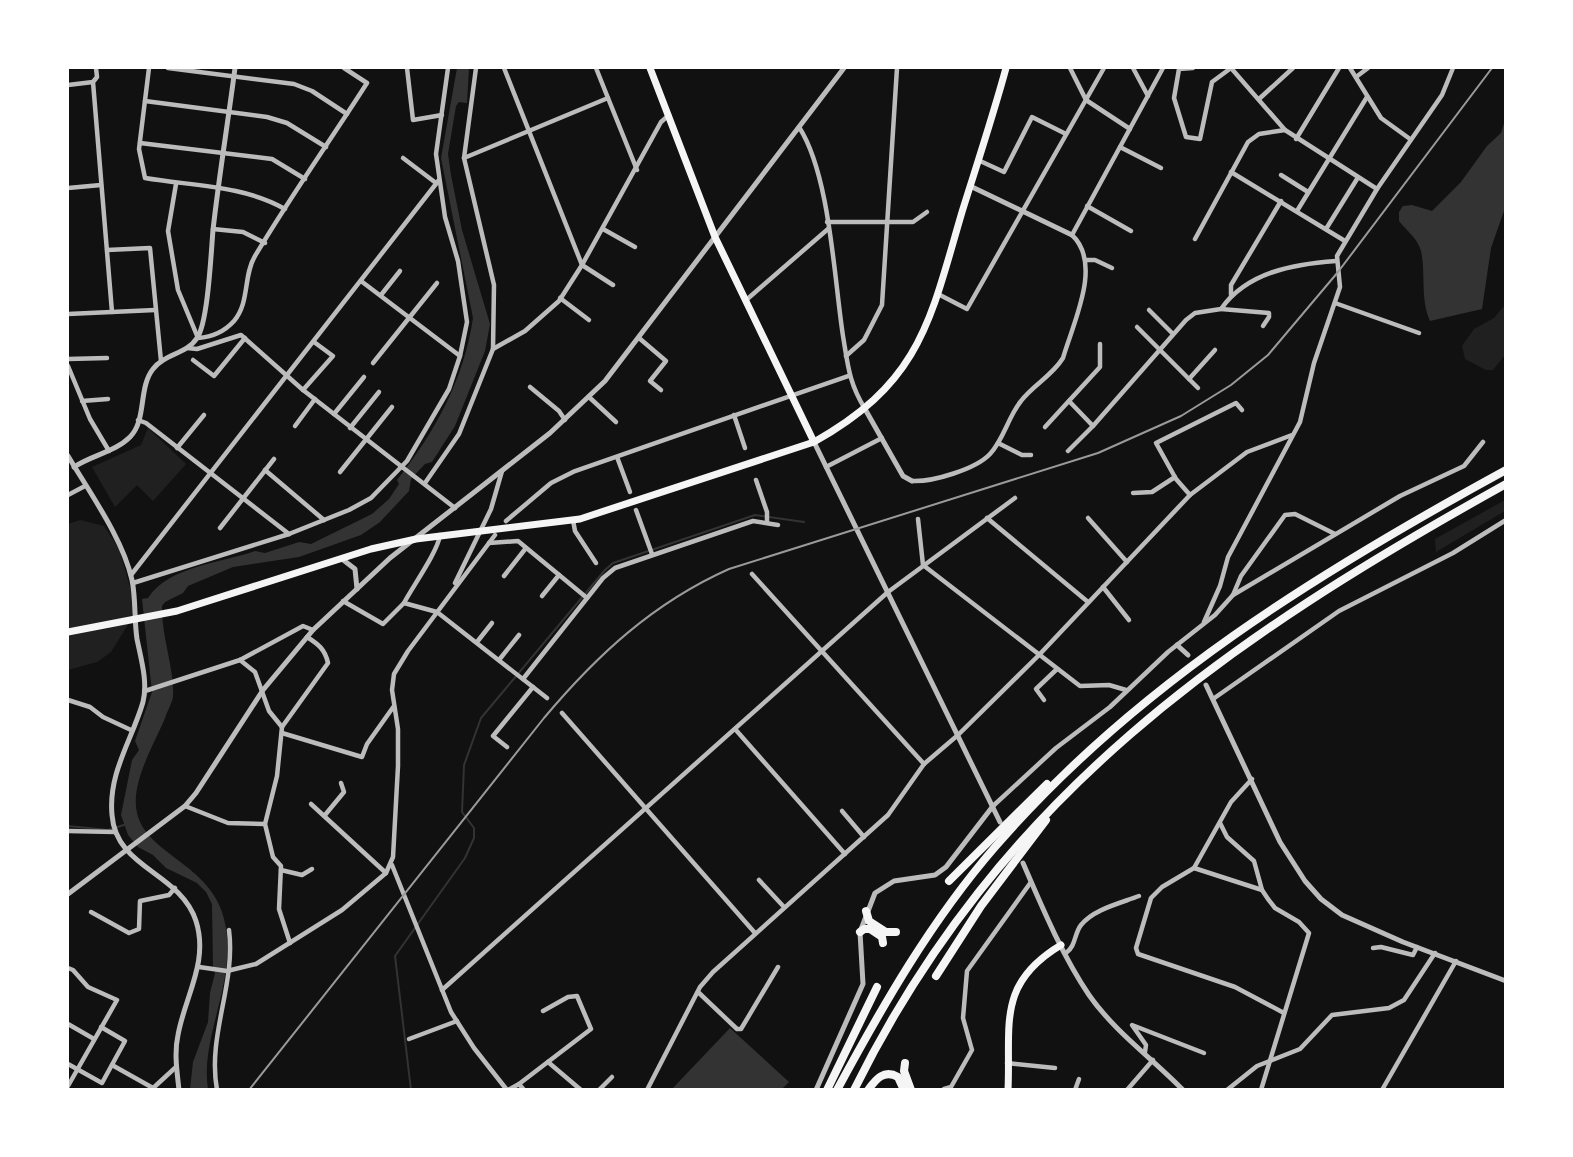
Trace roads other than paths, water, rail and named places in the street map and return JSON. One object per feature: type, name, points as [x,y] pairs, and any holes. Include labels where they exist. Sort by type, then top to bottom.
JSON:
[{"type":"highway","points":[[949,881],[1037,792],[1198,659],[1337,566],[1506,470]]},
{"type":"highway","points":[[854,1089],[890,1021],[968,905],[1024,837],[1069,789],[1120,741],[1204,673],[1275,621],[1363,566],[1506,484]]},
{"type":"highway","points":[[936,976],[981,906],[1056,807],[1120,741]]},
{"type":"highway","points":[[837,1089],[893,989],[949,905],[993,849],[1034,804],[1094,745]]},
{"type":"highway","points":[[866,911],[867,919],[874,925],[886,932],[896,932]]},
{"type":"highway","points":[[860,932],[870,929],[882,937],[883,943]]},
{"type":"highway","points":[[827,1089],[876,987]]},
{"type":"highway","points":[[905,1063],[904,1071],[911,1089]]},
{"type":"highway","points":[[868,1089],[876,1078],[889,1074],[898,1077],[904,1089]]},
{"type":"main road","points":[[650,68],[715,237],[814,441]]},
{"type":"main road","points":[[68,632],[177,611],[416,538],[573,520],[618,508],[743,463],[814,441],[865,409],[898,374],[924,334],[1006,68]]},
{"type":"main road","points":[[1008,1089],[1007,1030],[1012,1001],[1030,969],[1061,945]]},
{"type":"street","points":[[96,68],[97,77],[93,82],[112,312]]},
{"type":"street","points":[[149,68],[140,143],[145,178],[176,184],[219,187],[270,200],[285,208]]},
{"type":"street","points":[[168,68],[294,84],[332,102],[347,114]]},
{"type":"street","points":[[74,467],[109,451],[132,436],[138,420],[144,384],[161,361],[188,348],[198,338],[202,326],[235,68]]},
{"type":"street","points":[[198,338],[220,332],[235,320],[242,308],[252,263],[285,208],[367,83],[344,68]]},
{"type":"street","points":[[407,68],[412,120],[442,115]]},
{"type":"street","points":[[133,583],[288,534],[324,520],[371,498],[404,466],[449,389],[460,356],[467,322],[458,261],[437,182],[436,154],[448,68]]},
{"type":"street","points":[[424,482],[459,434],[481,386],[494,349],[494,285],[464,158],[476,68]]},
{"type":"street","points":[[504,68],[582,266],[613,285]]},
{"type":"street","points":[[596,68],[637,170]]},
{"type":"street","points":[[68,894],[185,806],[196,794],[263,690],[313,630],[343,601],[416,538],[565,420],[605,381],[844,68]]},
{"type":"street","points":[[846,356],[864,340],[882,305],[897,68]]},
{"type":"street","points":[[1070,68],[1086,100],[1130,129]]},
{"type":"street","points":[[938,294],[967,309],[1104,68]]},
{"type":"street","points":[[1133,68],[1148,96]]},
{"type":"street","points":[[1072,235],[1163,68]]},
{"type":"street","points":[[1192,68],[1177,68],[1174,98],[1186,137],[1200,139],[1212,82],[1231,68],[1285,130],[1357,179],[1377,189]]},
{"type":"street","points":[[1259,99],[1293,68]]},
{"type":"street","points":[[1296,139],[1339,68]]},
{"type":"street","points":[[1350,68],[1381,118],[1410,139]]},
{"type":"street","points":[[1356,77],[1368,68]]},
{"type":"street","points":[[1204,622],[1220,586],[1228,557],[1305,408],[1314,363],[1340,287],[1336,261],[1345,241],[1410,139],[1442,95],[1454,68]]},
{"type":"street","points":[[68,85],[93,82]]},
{"type":"street","points":[[1297,211],[1367,96]]},
{"type":"street","points":[[464,158],[608,98]]},
{"type":"street","points":[[145,101],[267,117],[287,123],[326,147]]},
{"type":"street","points":[[494,349],[525,332],[560,298],[582,266],[637,170],[661,122],[669,115]]},
{"type":"street","points":[[978,160],[1004,172],[1032,117],[1066,134]]},
{"type":"street","points":[[799,127],[808,141],[824,198],[848,376],[903,476],[912,482],[925,482],[981,462],[998,442],[1020,402],[1057,369],[1064,358],[1086,280],[1086,260],[1078,240],[1072,235],[970,186]]},
{"type":"street","points":[[1195,239],[1248,142],[1259,134],[1285,130]]},
{"type":"street","points":[[140,143],[224,151],[272,159],[304,179]]},
{"type":"street","points":[[1120,147],[1161,168]]},
{"type":"street","points":[[403,158],[437,182]]},
{"type":"street","points":[[1231,172],[1345,241]]},
{"type":"street","points":[[1281,175],[1308,192]]},
{"type":"street","points":[[1326,229],[1357,179]]},
{"type":"street","points":[[131,575],[437,182]]},
{"type":"street","points":[[176,184],[168,231],[178,291],[198,338]]},
{"type":"street","points":[[68,188],[101,185]]},
{"type":"street","points":[[1231,295],[1231,285],[1281,201]]},
{"type":"street","points":[[1087,206],[1131,231]]},
{"type":"street","points":[[827,222],[886,220],[913,222],[927,212]]},
{"type":"street","points":[[213,229],[243,232],[265,243]]},
{"type":"street","points":[[603,229],[635,247]]},
{"type":"street","points":[[746,301],[828,229]]},
{"type":"street","points":[[107,250],[150,248],[161,361]]},
{"type":"street","points":[[1086,260],[1095,260],[1112,268]]},
{"type":"street","points":[[1221,309],[1231,295],[1267,274],[1289,265],[1336,261]]},
{"type":"street","points":[[381,296],[400,271]]},
{"type":"street","points":[[361,281],[460,356]]},
{"type":"street","points":[[373,363],[437,283]]},
{"type":"street","points":[[560,298],[589,320]]},
{"type":"street","points":[[1335,303],[1419,333]]},
{"type":"street","points":[[1068,451],[1093,426],[1173,334],[1195,313],[1221,309],[1269,313],[1263,326]]},
{"type":"street","points":[[68,314],[155,310]]},
{"type":"street","points":[[1149,310],[1173,334]]},
{"type":"street","points":[[1137,327],[1198,388]]},
{"type":"street","points":[[188,348],[196,349],[241,335],[350,428],[404,466],[455,508]]},
{"type":"street","points":[[193,360],[214,376],[245,338]]},
{"type":"street","points":[[639,338],[666,361],[650,381],[661,390]]},
{"type":"street","points":[[303,390],[333,356],[314,342]]},
{"type":"street","points":[[1045,428],[1100,367],[1100,344]]},
{"type":"street","points":[[1189,379],[1215,350]]},
{"type":"street","points":[[68,359],[107,358]]},
{"type":"street","points":[[68,366],[82,400],[109,451]]},
{"type":"street","points":[[506,521],[551,483],[617,456],[848,376]]},
{"type":"street","points":[[334,414],[364,377]]},
{"type":"street","points":[[530,387],[559,411],[565,420]]},
{"type":"street","points":[[350,428],[379,392]]},
{"type":"street","points":[[589,397],[616,422]]},
{"type":"street","points":[[82,400],[108,399]]},
{"type":"street","points":[[295,426],[315,399]]},
{"type":"street","points":[[1069,401],[1093,426]]},
{"type":"street","points":[[1190,495],[1175,477],[1156,443],[1236,403],[1242,410]]},
{"type":"street","points":[[340,472],[392,406]]},
{"type":"street","points":[[177,447],[204,415]]},
{"type":"street","points":[[734,415],[745,448]]},
{"type":"street","points":[[138,420],[146,423],[288,534]]},
{"type":"street","points":[[647,1089],[698,992],[713,972],[888,815],[924,764],[958,735],[1039,655],[1190,495],[1247,452],[1292,435]]},
{"type":"street","points":[[826,467],[882,438]]},
{"type":"street","points":[[814,441],[1000,822]]},
{"type":"street","points":[[998,442],[1022,455],[1031,455]]},
{"type":"street","points":[[816,1089],[863,984],[865,972],[860,932],[866,911],[875,893],[886,884],[926,878],[946,867],[993,806],[1056,748],[1110,708],[1126,690],[1215,615],[1233,595],[1400,496],[1464,466],[1483,442]]},
{"type":"street","points":[[68,456],[118,543],[133,583],[136,629],[145,691],[116,767],[112,789],[112,816],[115,832],[124,851],[184,897],[197,922],[202,968],[180,1027],[176,1067],[179,1089]]},
{"type":"street","points":[[617,456],[630,492]]},
{"type":"street","points":[[220,528],[274,459]]},
{"type":"street","points":[[265,470],[324,520]]},
{"type":"street","points":[[452,591],[479,530],[491,509],[502,471]]},
{"type":"street","points":[[1133,493],[1152,492],[1175,477]]},
{"type":"street","points":[[756,480],[767,512],[767,522]]},
{"type":"street","points":[[68,495],[85,486]]},
{"type":"street","points":[[442,990],[888,592],[1015,498]]},
{"type":"street","points":[[636,510],[652,555]]},
{"type":"street","points":[[1233,595],[1241,576],[1285,515],[1295,514],[1335,534]]},
{"type":"street","points":[[987,518],[1088,602]]},
{"type":"street","points":[[1088,518],[1127,562]]},
{"type":"street","points":[[918,519],[923,565],[1080,686],[1109,685],[1126,690]]},
{"type":"street","points":[[573,520],[575,531],[596,563]]},
{"type":"street","points":[[1213,699],[1339,611],[1453,553],[1506,520]]},
{"type":"street","points":[[523,678],[587,598],[615,568],[753,521],[778,525]]},
{"type":"street","points":[[343,601],[383,624],[404,603],[426,563],[438,547],[440,535]]},
{"type":"street","points":[[495,535],[452,591],[394,674],[392,690],[398,729],[392,864],[442,990],[457,1021],[508,1089],[519,1084],[591,1029],[580,1002],[574,995],[543,1011]]},
{"type":"street","points":[[489,543],[518,541],[587,598]]},
{"type":"street","points":[[504,576],[526,548]]},
{"type":"street","points":[[342,559],[355,569],[357,589]]},
{"type":"street","points":[[542,596],[559,574]]},
{"type":"street","points":[[752,574],[924,764]]},
{"type":"street","points":[[1103,587],[1129,620]]},
{"type":"street","points":[[404,603],[437,612],[547,699]]},
{"type":"street","points":[[477,642],[492,623]]},
{"type":"street","points":[[145,691],[240,660],[303,626],[313,630]]},
{"type":"street","points":[[499,660],[519,635]]},
{"type":"street","points":[[290,943],[279,909],[281,870],[270,849],[265,824],[277,776],[282,730],[328,663],[326,654],[319,645],[307,637]]},
{"type":"street","points":[[1177,645],[1188,655]]},
{"type":"street","points":[[240,660],[255,672],[269,711],[282,730],[362,758],[367,744],[394,706]]},
{"type":"street","points":[[1044,700],[1036,689],[1057,669]]},
{"type":"street","points":[[1206,685],[1292,863],[1321,899],[1362,925],[1506,981]]},
{"type":"street","points":[[507,747],[493,736],[533,687]]},
{"type":"street","points":[[68,700],[90,707],[103,717],[131,730]]},
{"type":"street","points":[[562,713],[755,933]]},
{"type":"street","points":[[735,729],[845,854]]},
{"type":"street","points":[[1252,779],[1231,802],[1194,868],[1162,887],[1151,898],[1136,948],[1138,954],[1235,987],[1284,1013]]},
{"type":"street","points":[[325,815],[344,792],[341,783]]},
{"type":"street","points":[[310,804],[325,815],[386,873]]},
{"type":"street","points":[[185,806],[228,823],[265,824]]},
{"type":"street","points":[[842,811],[864,837]]},
{"type":"street","points":[[1220,823],[1227,837],[1254,861],[1262,890],[1275,908],[1299,922],[1309,933],[1262,1089]]},
{"type":"street","points":[[68,831],[115,832]]},
{"type":"street","points":[[1023,863],[1061,945],[1089,995],[1107,1016],[1184,1089]]},
{"type":"street","points":[[202,968],[229,971],[255,964],[342,910],[386,873],[392,864]]},
{"type":"street","points":[[1194,868],[1262,890]]},
{"type":"street","points":[[281,870],[302,875],[312,869]]},
{"type":"street","points":[[759,880],[784,908]]},
{"type":"street","points":[[944,1089],[951,1087],[972,1050],[963,1018],[967,971],[1031,882]]},
{"type":"street","points":[[91,912],[129,933],[134,933],[139,929],[141,901],[170,895],[175,888]]},
{"type":"street","points":[[1066,953],[1072,948],[1079,927],[1086,920],[1139,896]]},
{"type":"street","points":[[217,1089],[214,1043],[229,971],[229,930]]},
{"type":"street","points":[[1373,948],[1381,947],[1413,955],[1417,947]]},
{"type":"street","points":[[1227,1089],[1257,1066],[1270,1063],[1300,1049],[1332,1015],[1389,1008],[1404,1000],[1435,953]]},
{"type":"street","points":[[1382,1089],[1422,1024],[1456,961]]},
{"type":"street","points":[[698,992],[738,1029],[741,1029],[778,966]]},
{"type":"street","points":[[68,968],[73,970],[88,987],[117,1000],[68,1086]]},
{"type":"street","points":[[410,1039],[457,1021]]},
{"type":"street","points":[[68,1024],[94,1039]]},
{"type":"street","points":[[1145,1052],[1146,1045],[1132,1025],[1204,1053]]},
{"type":"street","points":[[68,1065],[102,1083],[125,1041],[101,1027]]},
{"type":"street","points":[[1127,1089],[1153,1060]]},
{"type":"street","points":[[548,1062],[581,1089]]},
{"type":"street","points":[[1008,1063],[1055,1068]]},
{"type":"street","points":[[112,1065],[152,1089],[176,1067]]},
{"type":"street","points":[[599,1089],[612,1077]]},
{"type":"street","points":[[1075,1089],[1079,1079]]},
{"type":"street","points":[[519,1084],[524,1089]]},
{"type":"waterway","points":[[411,1090],[395,956],[465,858],[474,838],[474,828],[462,812],[464,765],[481,718],[613,563],[755,515],[804,522]]},
{"type":"waterway","points":[[68,826],[108,830],[127,824]]},
{"type":"railway","points":[[249,1090],[544,718],[606,652],[651,614],[675,598],[729,569],[1098,453],[1181,416],[1231,385],[1268,355],[1338,272],[1492,68]]}]
